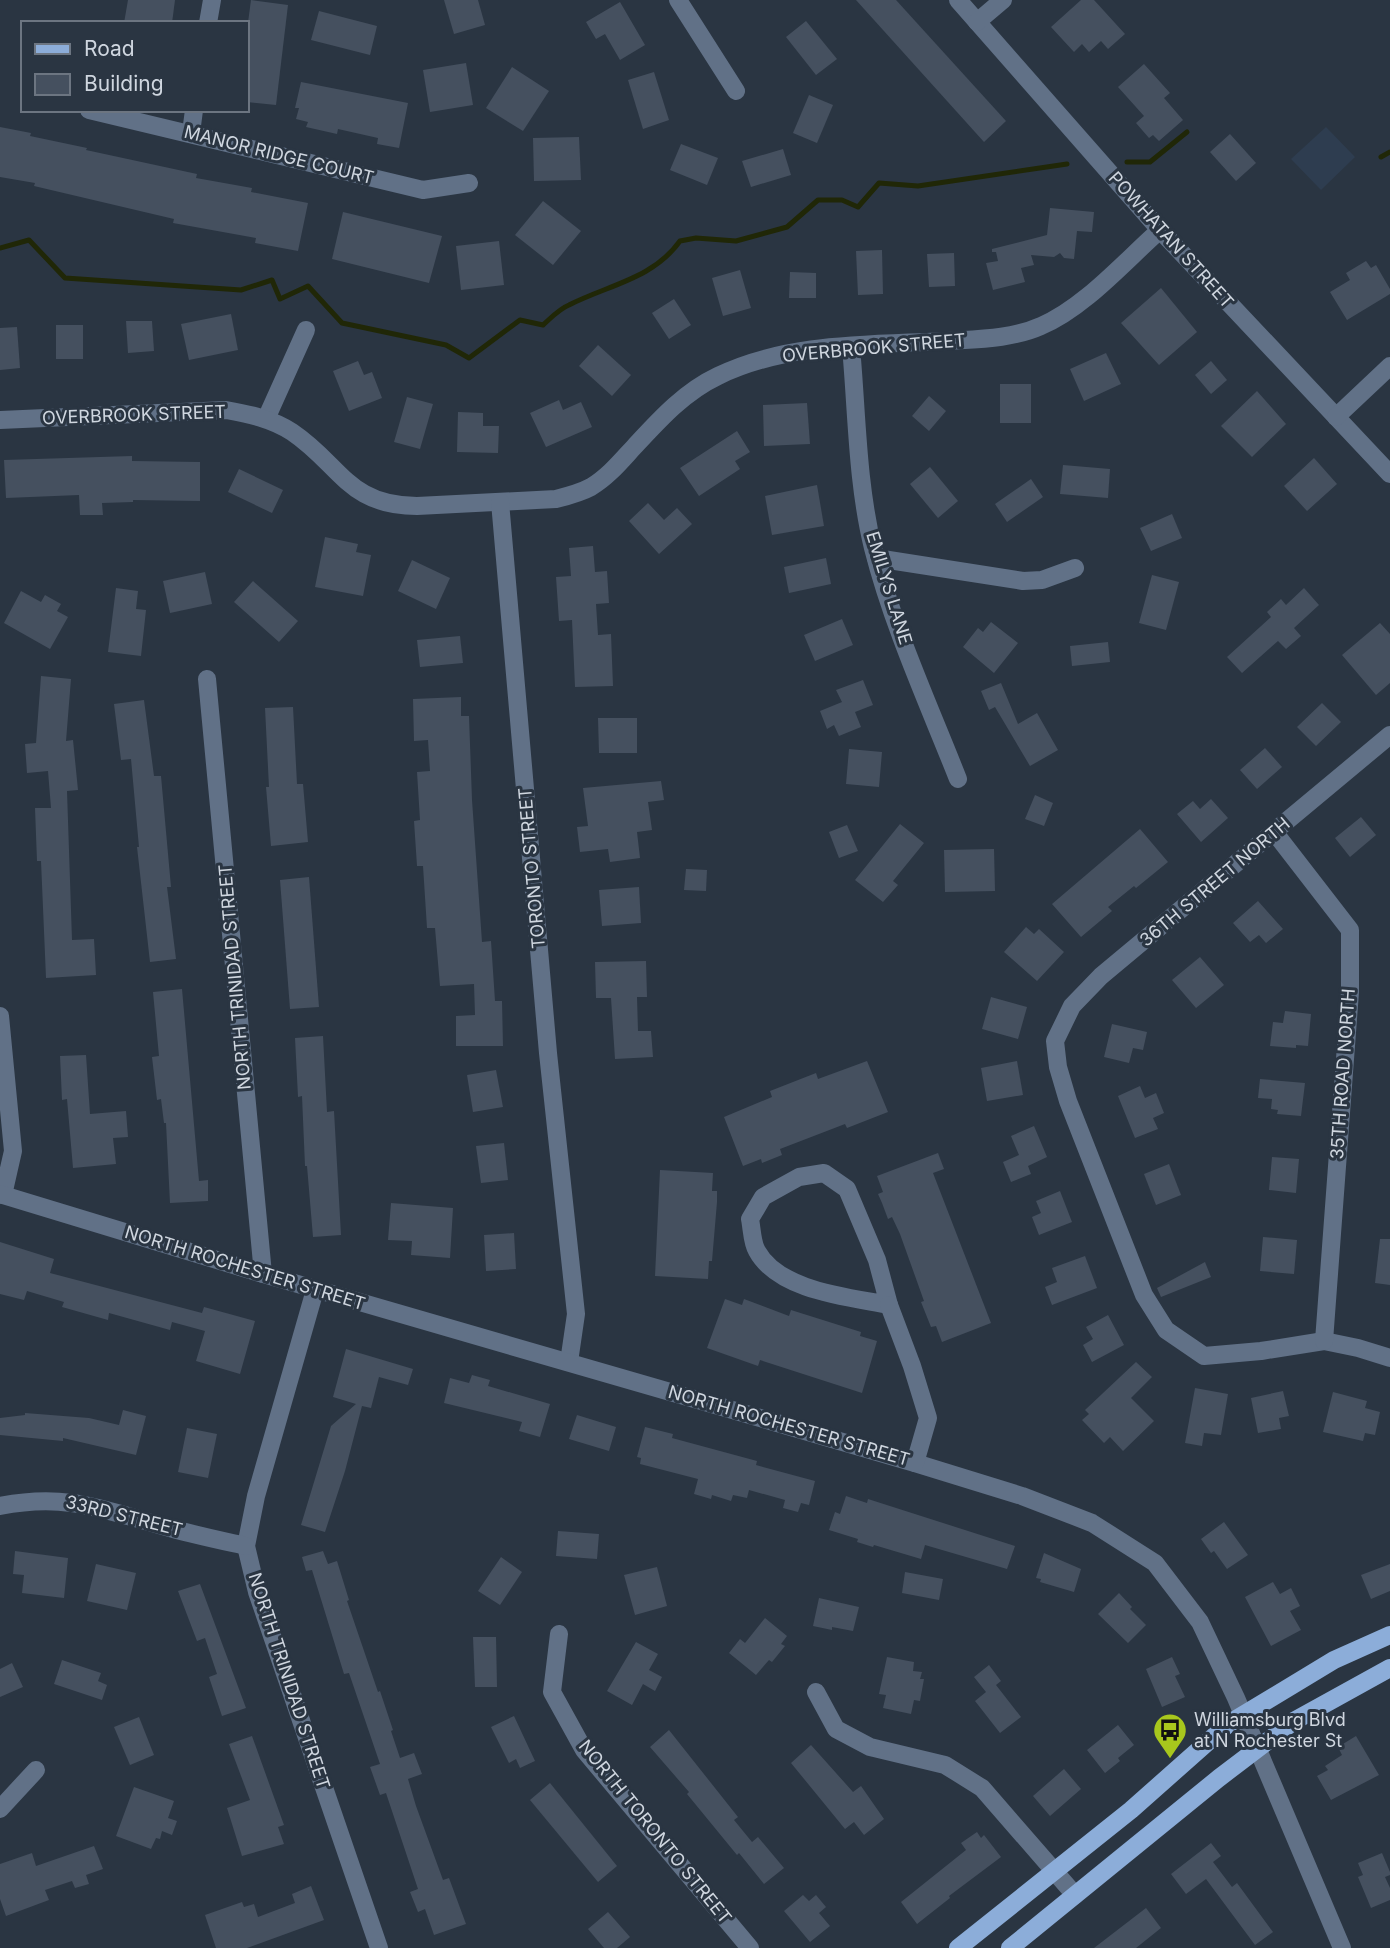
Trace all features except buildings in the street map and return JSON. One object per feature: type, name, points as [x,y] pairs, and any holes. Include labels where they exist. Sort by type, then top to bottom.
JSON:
[{"type":"main road","points":[[958,1948],[1131,1810],[1228,1724],[1334,1660],[1390,1634]]},
{"type":"main road","points":[[1010,1948],[1294,1721],[1390,1668]]},
{"type":"street","points":[[208,21],[212,0]]},
{"type":"street","points":[[678,0],[736,91]]},
{"type":"street","name":"POWHATAN STREET","points":[[958,0],[1160,230],[1390,474]]},
{"type":"street","points":[[977,22],[1003,0]]},
{"type":"street","name":"MANOR RIDGE COURT","points":[[98,112],[423,190],[469,183]]},
{"type":"street","points":[[191,133],[194,112]]},
{"type":"street","name":"OVERBROOK STREET","points":[[0,421],[206,410],[252,415],[292,432],[354,488],[381,503],[405,506],[556,499],[592,487],[610,473],[663,416],[690,393],[716,377],[772,356],[851,347],[968,340],[1027,331],[1062,315],[1160,230]]},
{"type":"street","points":[[266,419],[306,330]]},
{"type":"street","name":"EMILYS LANE","points":[[851,347],[864,498],[876,558],[894,615],[958,779]]},
{"type":"street","points":[[1336,416],[1390,366]]},
{"type":"street","name":"TORONTO STREET","points":[[500,502],[548,1053],[576,1314],[569,1362]]},
{"type":"street","points":[[876,558],[1023,581],[1042,580],[1075,568]]},
{"type":"street","name":"NORTH TRINIDAD STREET","points":[[208,679],[263,1274]]},
{"type":"street","name":"36TH STREET NORTH","points":[[1324,1341],[1261,1351],[1204,1356],[1167,1330],[1144,1295],[1068,1101],[1058,1067],[1055,1041],[1072,1006],[1101,976],[1390,735]]},
{"type":"street","name":"35TH ROAD NORTH","points":[[1275,833],[1350,930],[1350,992],[1324,1341]]},
{"type":"street","points":[[0,1016],[13,1152],[2,1195]]},
{"type":"street","points":[[889,1305],[820,1291],[775,1273],[756,1250],[750,1219],[763,1197],[799,1177],[824,1173],[847,1189],[877,1260],[889,1305],[928,1419],[915,1463]]},
{"type":"street","name":"NORTH ROCHESTER STREET","points":[[2,1195],[315,1290],[915,1463],[1022,1496],[1092,1523],[1155,1563],[1200,1622],[1258,1749],[1342,1948]]},
{"type":"street","name":"NORTH TRINIDAD STREET","points":[[315,1290],[256,1496],[246,1546],[257,1592],[379,1948]]},
{"type":"street","points":[[1324,1341],[1390,1358]]},
{"type":"street","name":"33RD STREET","points":[[0,1506],[25,1501],[57,1500],[89,1504],[165,1527],[246,1546]]},
{"type":"street","name":"NORTH TORONTO STREET","points":[[559,1634],[552,1692],[583,1750],[750,1948]]},
{"type":"street","points":[[816,1692],[836,1729],[870,1747],[945,1765],[982,1788],[1075,1895]]},
{"type":"street","points":[[0,1809],[36,1770]]},
{"type":"shaded area","points":[[1326,127],[1355,157],[1321,190],[1291,159]]},
{"type":"waterway","points":[[1127,162],[1150,162],[1187,132]]},
{"type":"waterway","points":[[1381,157],[1390,152]]},
{"type":"waterway","points":[[0,248],[29,240],[65,278],[241,290],[272,280],[280,299],[308,286],[342,323],[446,345],[469,358],[520,320],[543,325],[565,307],[643,273],[669,254],[680,241],[696,238],[736,241],[787,227],[818,200],[842,200],[858,207],[879,183],[918,186],[1067,164]]},
{"type":"place","name":"Williamsburg Blvd at N Rochester St","points":[[1170,1760]]}]
